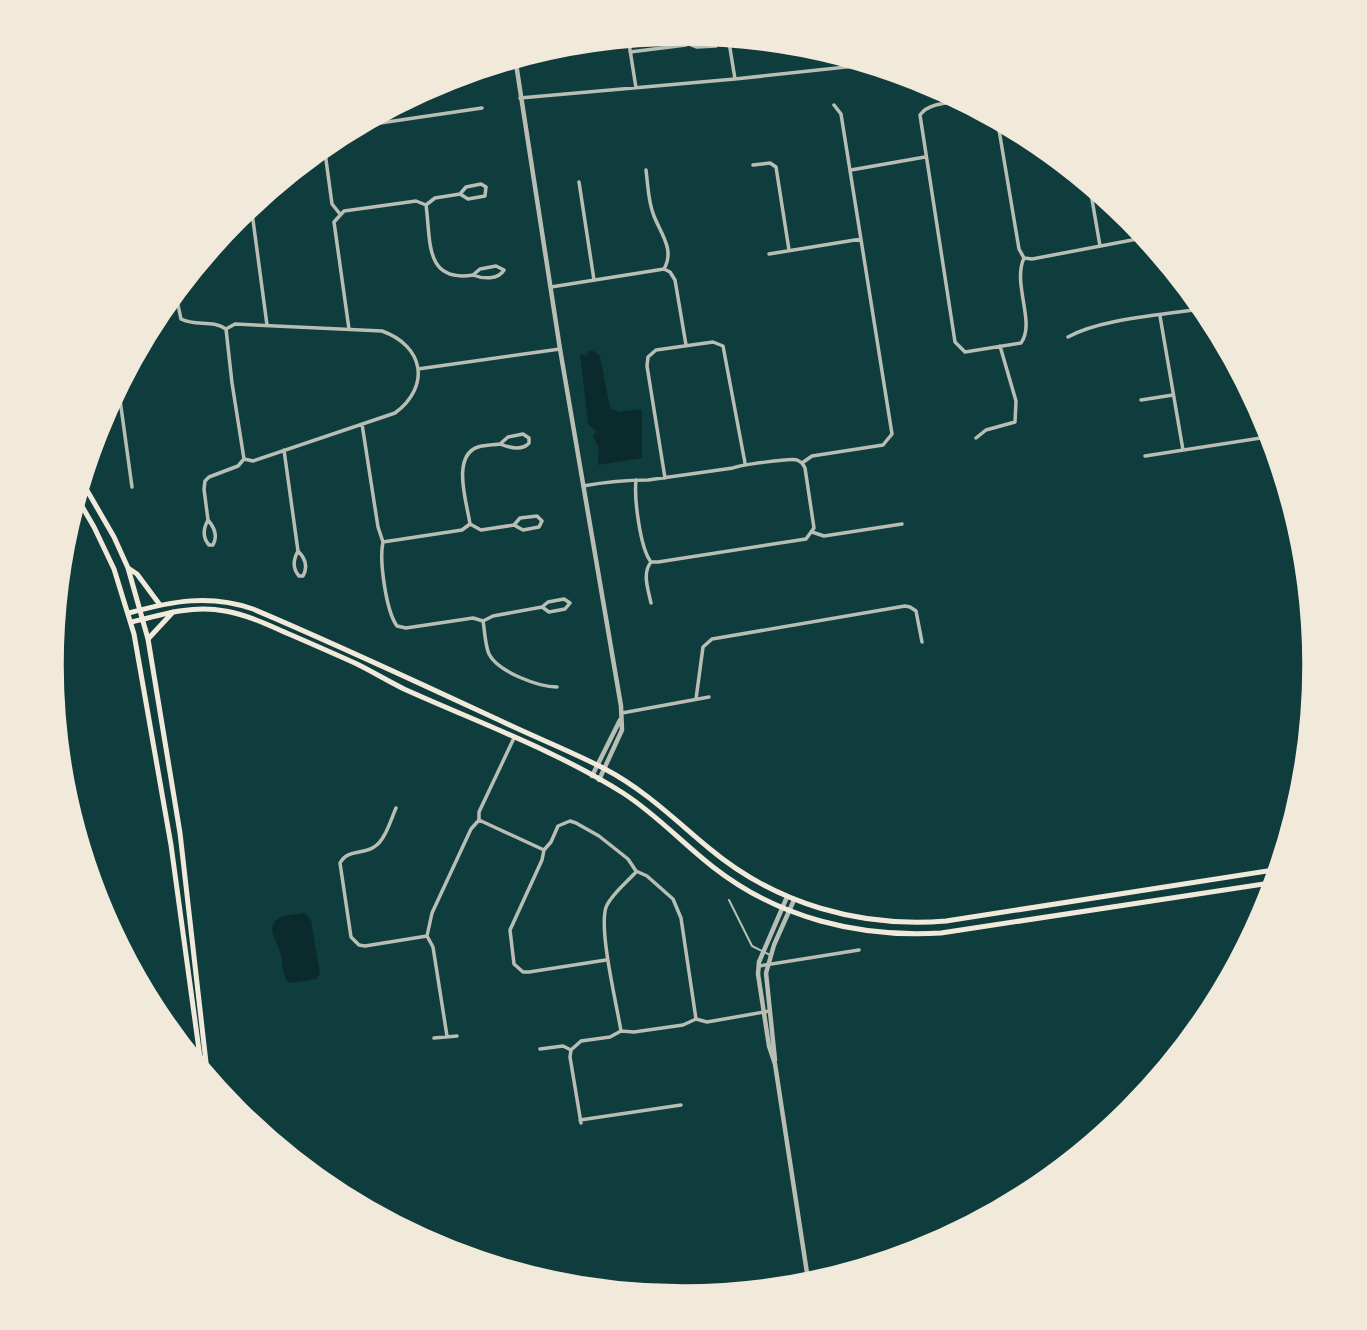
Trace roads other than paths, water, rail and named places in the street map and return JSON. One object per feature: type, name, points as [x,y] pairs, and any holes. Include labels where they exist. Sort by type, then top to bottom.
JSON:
[{"type":"main road","points":[[87,491],[128,568],[144,619],[180,833],[206,1062]]},
{"type":"main road","points":[[82,507],[102,542],[121,585],[132,622],[171,845],[200,1054]]},
{"type":"main road","points":[[128,568],[137,574],[160,605]]},
{"type":"main road","points":[[130,614],[183,600],[207,599],[253,609],[598,765],[662,806],[733,867],[787,897],[826,910],[895,922],[929,922],[1270,871]]},
{"type":"main road","points":[[132,622],[173,612],[211,609],[248,617],[349,661],[592,776],[650,812],[716,869],[752,893],[789,911],[823,922],[858,930],[925,934],[1265,884]]},
{"type":"main road","points":[[148,639],[173,612]]},
{"type":"street","points":[[630,52],[688,44]]},
{"type":"street","points":[[689,44],[697,47],[716,46]]},
{"type":"street","points":[[629,46],[636,88]]},
{"type":"street","points":[[730,46],[735,79]]},
{"type":"street","points":[[516,67],[621,716],[622,730],[599,780]]},
{"type":"street","points":[[520,98],[849,67]]},
{"type":"street","points":[[948,104],[932,106],[920,116],[955,342],[965,352],[1021,343],[1027,332],[1020,279],[1024,258],[1019,249],[999,130]]},
{"type":"street","points":[[802,463],[812,456],[883,445],[892,434],[841,114],[834,105]]},
{"type":"street","points":[[381,123],[482,108]]},
{"type":"street","points":[[326,157],[332,204],[340,214]]},
{"type":"street","points":[[850,170],[925,158]]},
{"type":"street","points":[[753,165],[770,163],[776,167],[789,250]]},
{"type":"street","points":[[646,170],[653,214],[666,241],[669,256],[664,269]]},
{"type":"street","points":[[579,182],[594,280]]},
{"type":"street","points":[[426,205],[435,198],[460,194],[466,187],[481,184],[488,191],[485,196],[468,199],[460,194]]},
{"type":"street","points":[[1091,197],[1100,246]]},
{"type":"street","points":[[349,328],[334,222],[344,211],[416,201],[426,205]]},
{"type":"street","points":[[426,205],[433,258],[438,267],[450,276],[473,275],[482,278],[498,276],[504,270],[496,266],[480,269],[473,275]]},
{"type":"street","points":[[252,219],[267,325]]},
{"type":"street","points":[[769,254],[861,239]]},
{"type":"street","points":[[1024,258],[1032,259],[1136,239]]},
{"type":"street","points":[[550,287],[664,269],[670,272],[675,280],[686,346]]},
{"type":"street","points":[[178,305],[181,319],[188,322],[217,323],[226,329],[244,459],[238,466],[205,481],[208,520],[204,528],[205,541],[213,545],[216,540],[214,526],[208,520]]},
{"type":"street","points":[[1068,337],[1079,331],[1193,310]]},
{"type":"street","points":[[1160,316],[1183,450]]},
{"type":"street","points":[[226,329],[235,324],[382,331],[395,336],[411,349],[418,369],[417,387],[405,405],[395,413],[253,461],[244,459]]},
{"type":"street","points":[[665,478],[647,361],[656,350],[713,341],[726,349],[746,463]]},
{"type":"street","points":[[976,438],[986,430],[1015,422],[1016,401],[1000,346]]},
{"type":"street","points":[[418,369],[560,349]]},
{"type":"street","points":[[1141,400],[1172,395]]},
{"type":"street","points":[[120,403],[132,487]]},
{"type":"street","points":[[362,424],[378,527],[383,542],[381,555],[389,610],[397,626],[406,628],[473,618],[484,621],[493,615],[542,607],[548,602],[564,599],[570,603],[565,609],[549,612],[542,607]]},
{"type":"street","points":[[470,524],[462,469],[464,458],[478,447],[500,444],[508,438],[523,434],[529,438],[526,446],[511,449],[500,444]]},
{"type":"street","points":[[1145,456],[1261,438]]},
{"type":"street","points":[[284,450],[298,551],[304,557],[306,571],[303,576],[295,572],[293,559],[298,551]]},
{"type":"street","points":[[583,486],[665,478],[733,468],[746,463],[756,465],[793,459],[802,463],[814,525],[812,533],[806,539],[651,562]]},
{"type":"street","points":[[636,480],[635,491],[645,552],[651,562]]},
{"type":"street","points":[[470,524],[481,530],[514,525],[523,530],[539,527],[542,521],[537,516],[520,518],[514,525]]},
{"type":"street","points":[[383,542],[462,530],[470,524]]},
{"type":"street","points":[[812,533],[824,536],[902,524]]},
{"type":"street","points":[[651,562],[646,573],[651,603]]},
{"type":"street","points":[[696,699],[704,647],[712,639],[910,607],[916,611],[922,642]]},
{"type":"street","points":[[484,621],[487,649],[496,664],[545,687],[557,687]]},
{"type":"street","points":[[621,716],[709,697]]},
{"type":"street","points":[[592,776],[621,716]]},
{"type":"street","points":[[447,1036],[433,947],[427,936],[432,913],[471,829],[479,820],[479,812],[514,738]]},
{"type":"street","points":[[396,808],[379,844],[368,850],[349,853],[340,863],[351,937],[359,945],[365,946],[427,936]]},
{"type":"street","points":[[479,820],[544,850]]},
{"type":"street","points":[[606,960],[529,972],[523,972],[514,964],[510,930],[544,850],[558,826],[570,821],[599,836],[628,859],[636,871],[647,876],[673,899],[679,910],[696,1018]]},
{"type":"street","points":[[621,1031],[606,960],[603,919],[606,907],[636,871]]},
{"type":"street","points":[[787,897],[759,966],[806,1274]]},
{"type":"street","points":[[767,1012],[765,978],[770,955],[794,900]]},
{"type":"street","points":[[759,966],[859,950]]},
{"type":"street","points":[[681,1105],[580,1122],[571,1050],[581,1041],[610,1037],[621,1031],[634,1032],[683,1025],[696,1018],[707,1021],[767,1012]]},
{"type":"street","points":[[434,1038],[457,1036]]},
{"type":"street","points":[[540,1049],[563,1046],[571,1050]]},
{"type":"lane","points":[[729,900],[752,946],[770,955]]},
{"type":"water","points":[[592,350],[600,356],[610,408],[620,412],[642,409],[642,458],[598,465],[599,448],[593,437],[596,431],[588,424],[580,354],[587,356],[588,351]]},
{"type":"water","points":[[305,913],[311,920],[320,975],[317,979],[289,983],[284,974],[272,927],[282,917]]}]
